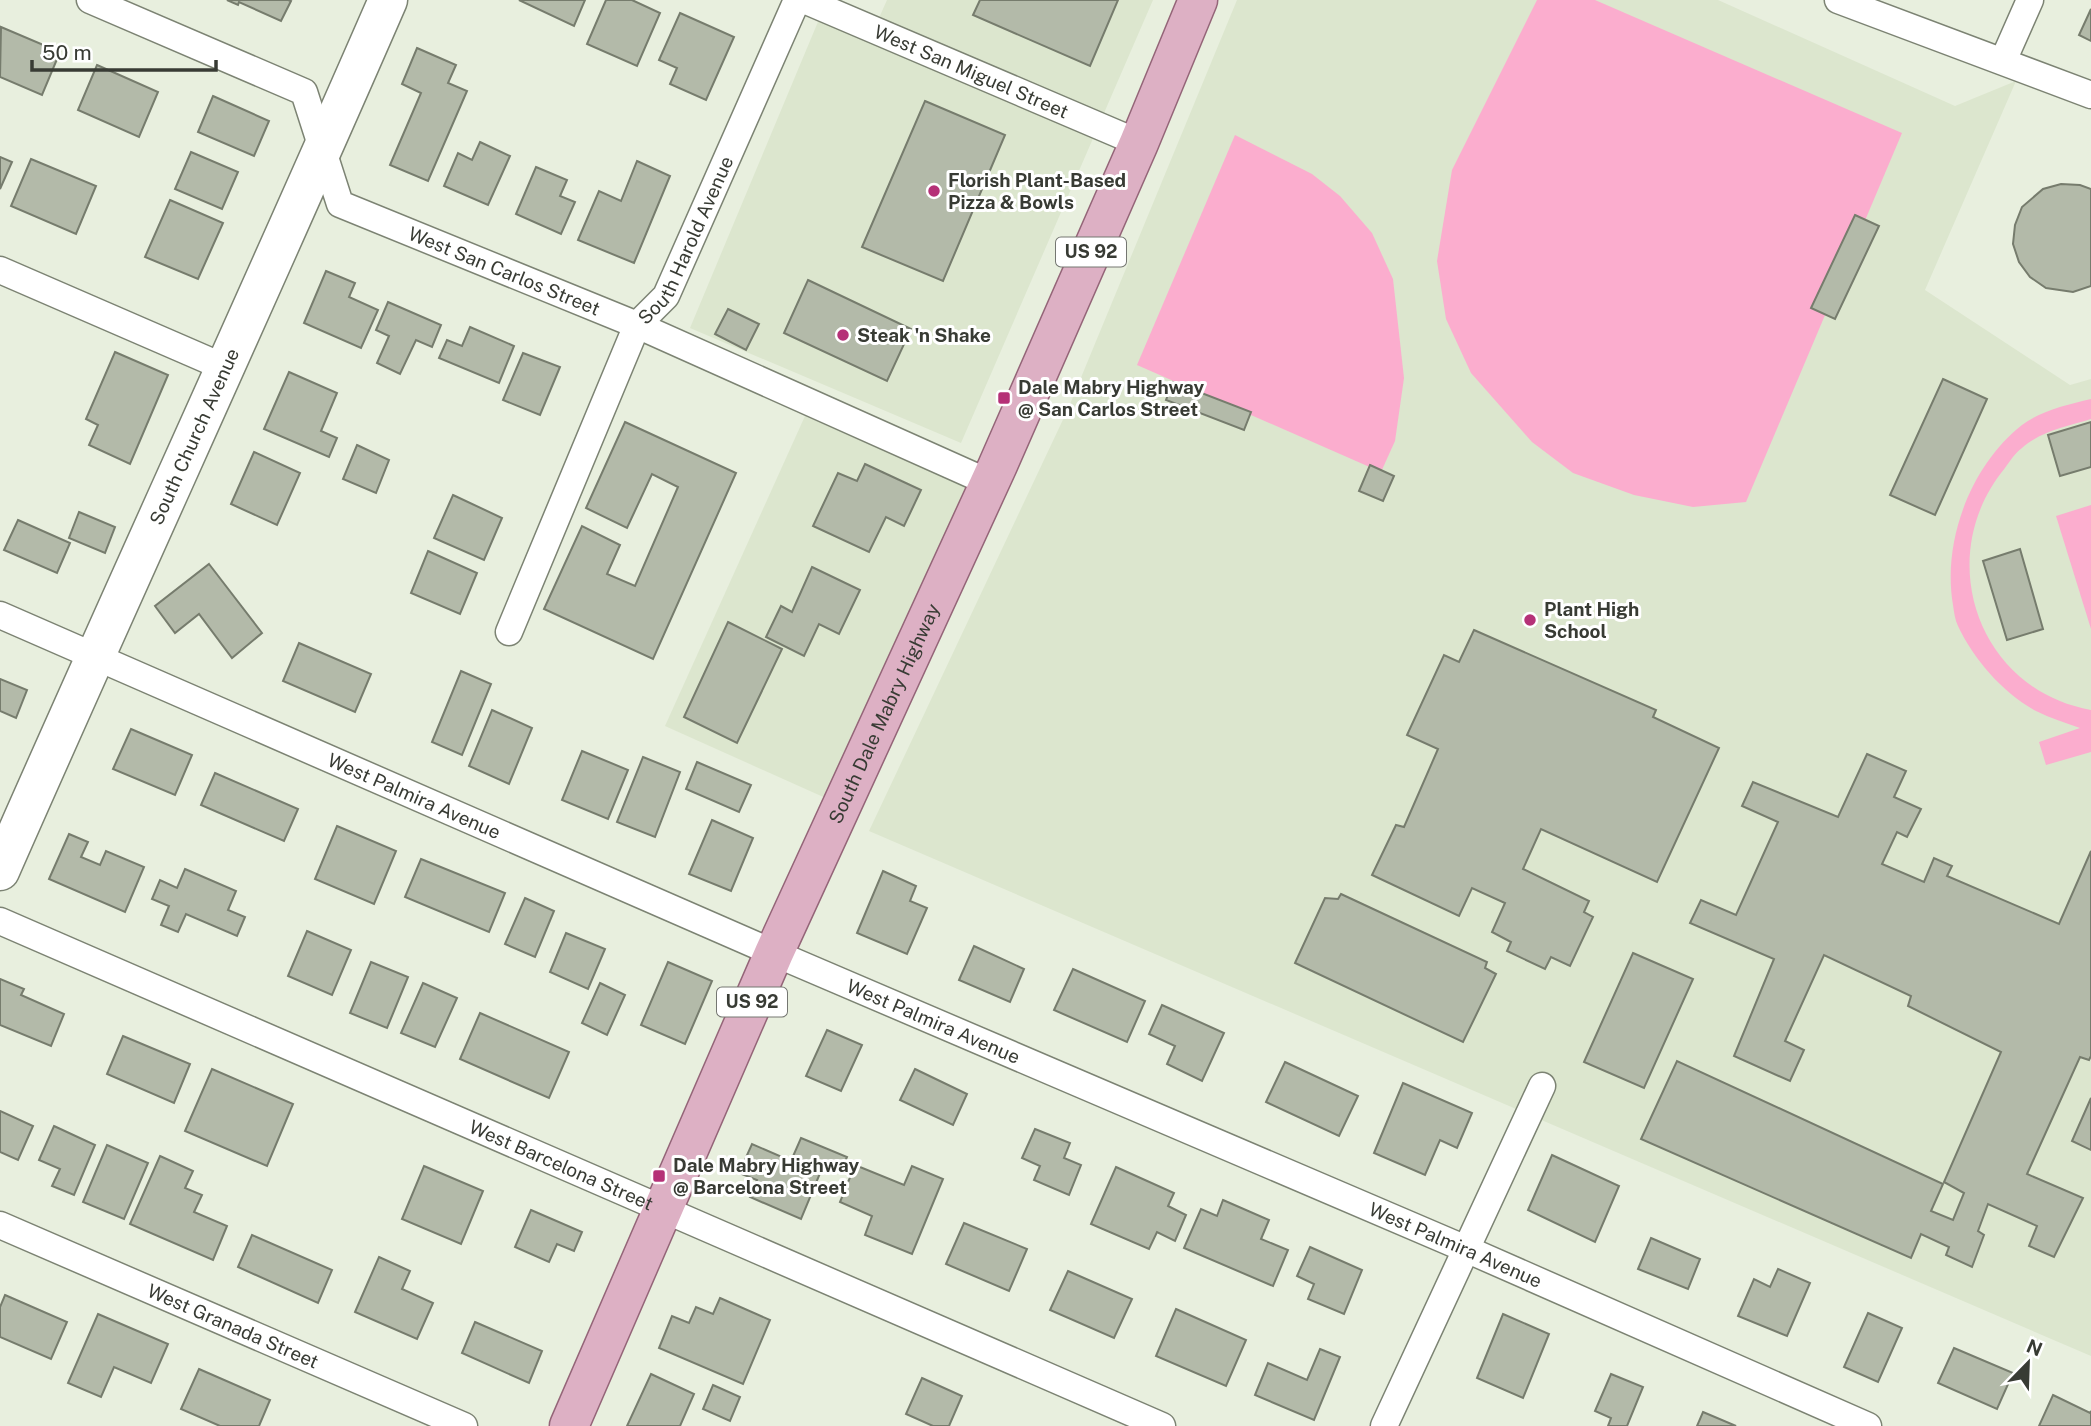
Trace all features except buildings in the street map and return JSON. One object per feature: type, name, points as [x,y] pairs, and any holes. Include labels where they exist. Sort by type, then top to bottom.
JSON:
[{"type":"main road","name":"South Dale Mabry Highway","points":[[569,1426],[774,953],[990,483],[1139,143],[1198,0]]},
{"type":"street","name":"West San Carlos Street","points":[[90,0],[304,92],[340,204],[637,325],[990,483]]},
{"type":"street","name":"South Church Avenue","points":[[0,871],[388,0]]},
{"type":"street","name":"South Harold Avenue","points":[[509,632],[637,325],[666,296],[797,0]]},
{"type":"street","name":"West San Miguel Street","points":[[804,0],[1139,143]]},
{"type":"street","points":[[1838,0],[2091,95]]},
{"type":"street","points":[[2003,61],[2029,0]]},
{"type":"street","points":[[0,270],[226,368]]},
{"type":"street","name":"West Palmira Avenue","points":[[0,615],[774,953],[1466,1249],[1868,1426]]},
{"type":"street","name":"West Barcelona Street","points":[[0,921],[1161,1426]]},
{"type":"street","points":[[1384,1426],[1542,1086]]},
{"type":"street","name":"West Granada Street","points":[[0,1225],[464,1426]]},
{"type":"shaded area","points":[[887,0],[1153,0],[961,443],[690,328],[820,17],[870,38]]},
{"type":"shaded area","name":"Plant High School","points":[[1237,0],[1718,0],[1955,106],[2016,81],[1925,290],[2070,385],[2091,379],[2091,1356],[869,831],[1068,409]]},
{"type":"shaded area","points":[[1537,0],[1595,0],[1902,133],[1746,502],[1693,507],[1634,495],[1573,473],[1532,442],[1471,373],[1446,319],[1437,261],[1452,170]]},
{"type":"shaded area","points":[[1235,135],[1312,174],[1340,196],[1372,233],[1393,279],[1404,378],[1395,441],[1381,472],[1137,365]]},
{"type":"shaded area","points":[[2091,399],[2091,419],[2046,433],[2019,450],[1983,503],[1972,540],[1970,578],[1978,614],[1994,648],[2019,676],[2052,697],[2091,710],[2091,752],[2046,765],[2039,742],[2080,728],[2041,714],[2024,704],[2001,685],[1972,651],[1955,619],[1951,581],[1952,555],[1964,506],[1988,461],[2004,442],[2022,425],[2038,415]]},
{"type":"shaded area","points":[[805,416],[972,490],[830,800],[665,726]]},
{"type":"shaded area","points":[[2091,505],[2091,629],[2056,516]]},
{"type":"place","name":"Florish Plant-Based Pizza & Bowls","points":[[934,191]]},
{"type":"place","name":"Steak 'n Shake","points":[[843,335]]},
{"type":"place","name":"Dale Mabry Highway @ San Carlos Street","points":[[1004,398]]},
{"type":"place","name":"Plant High School","points":[[1530,620]]},
{"type":"place","name":"Dale Mabry Highway @ Barcelona Street","points":[[659,1176]]}]
